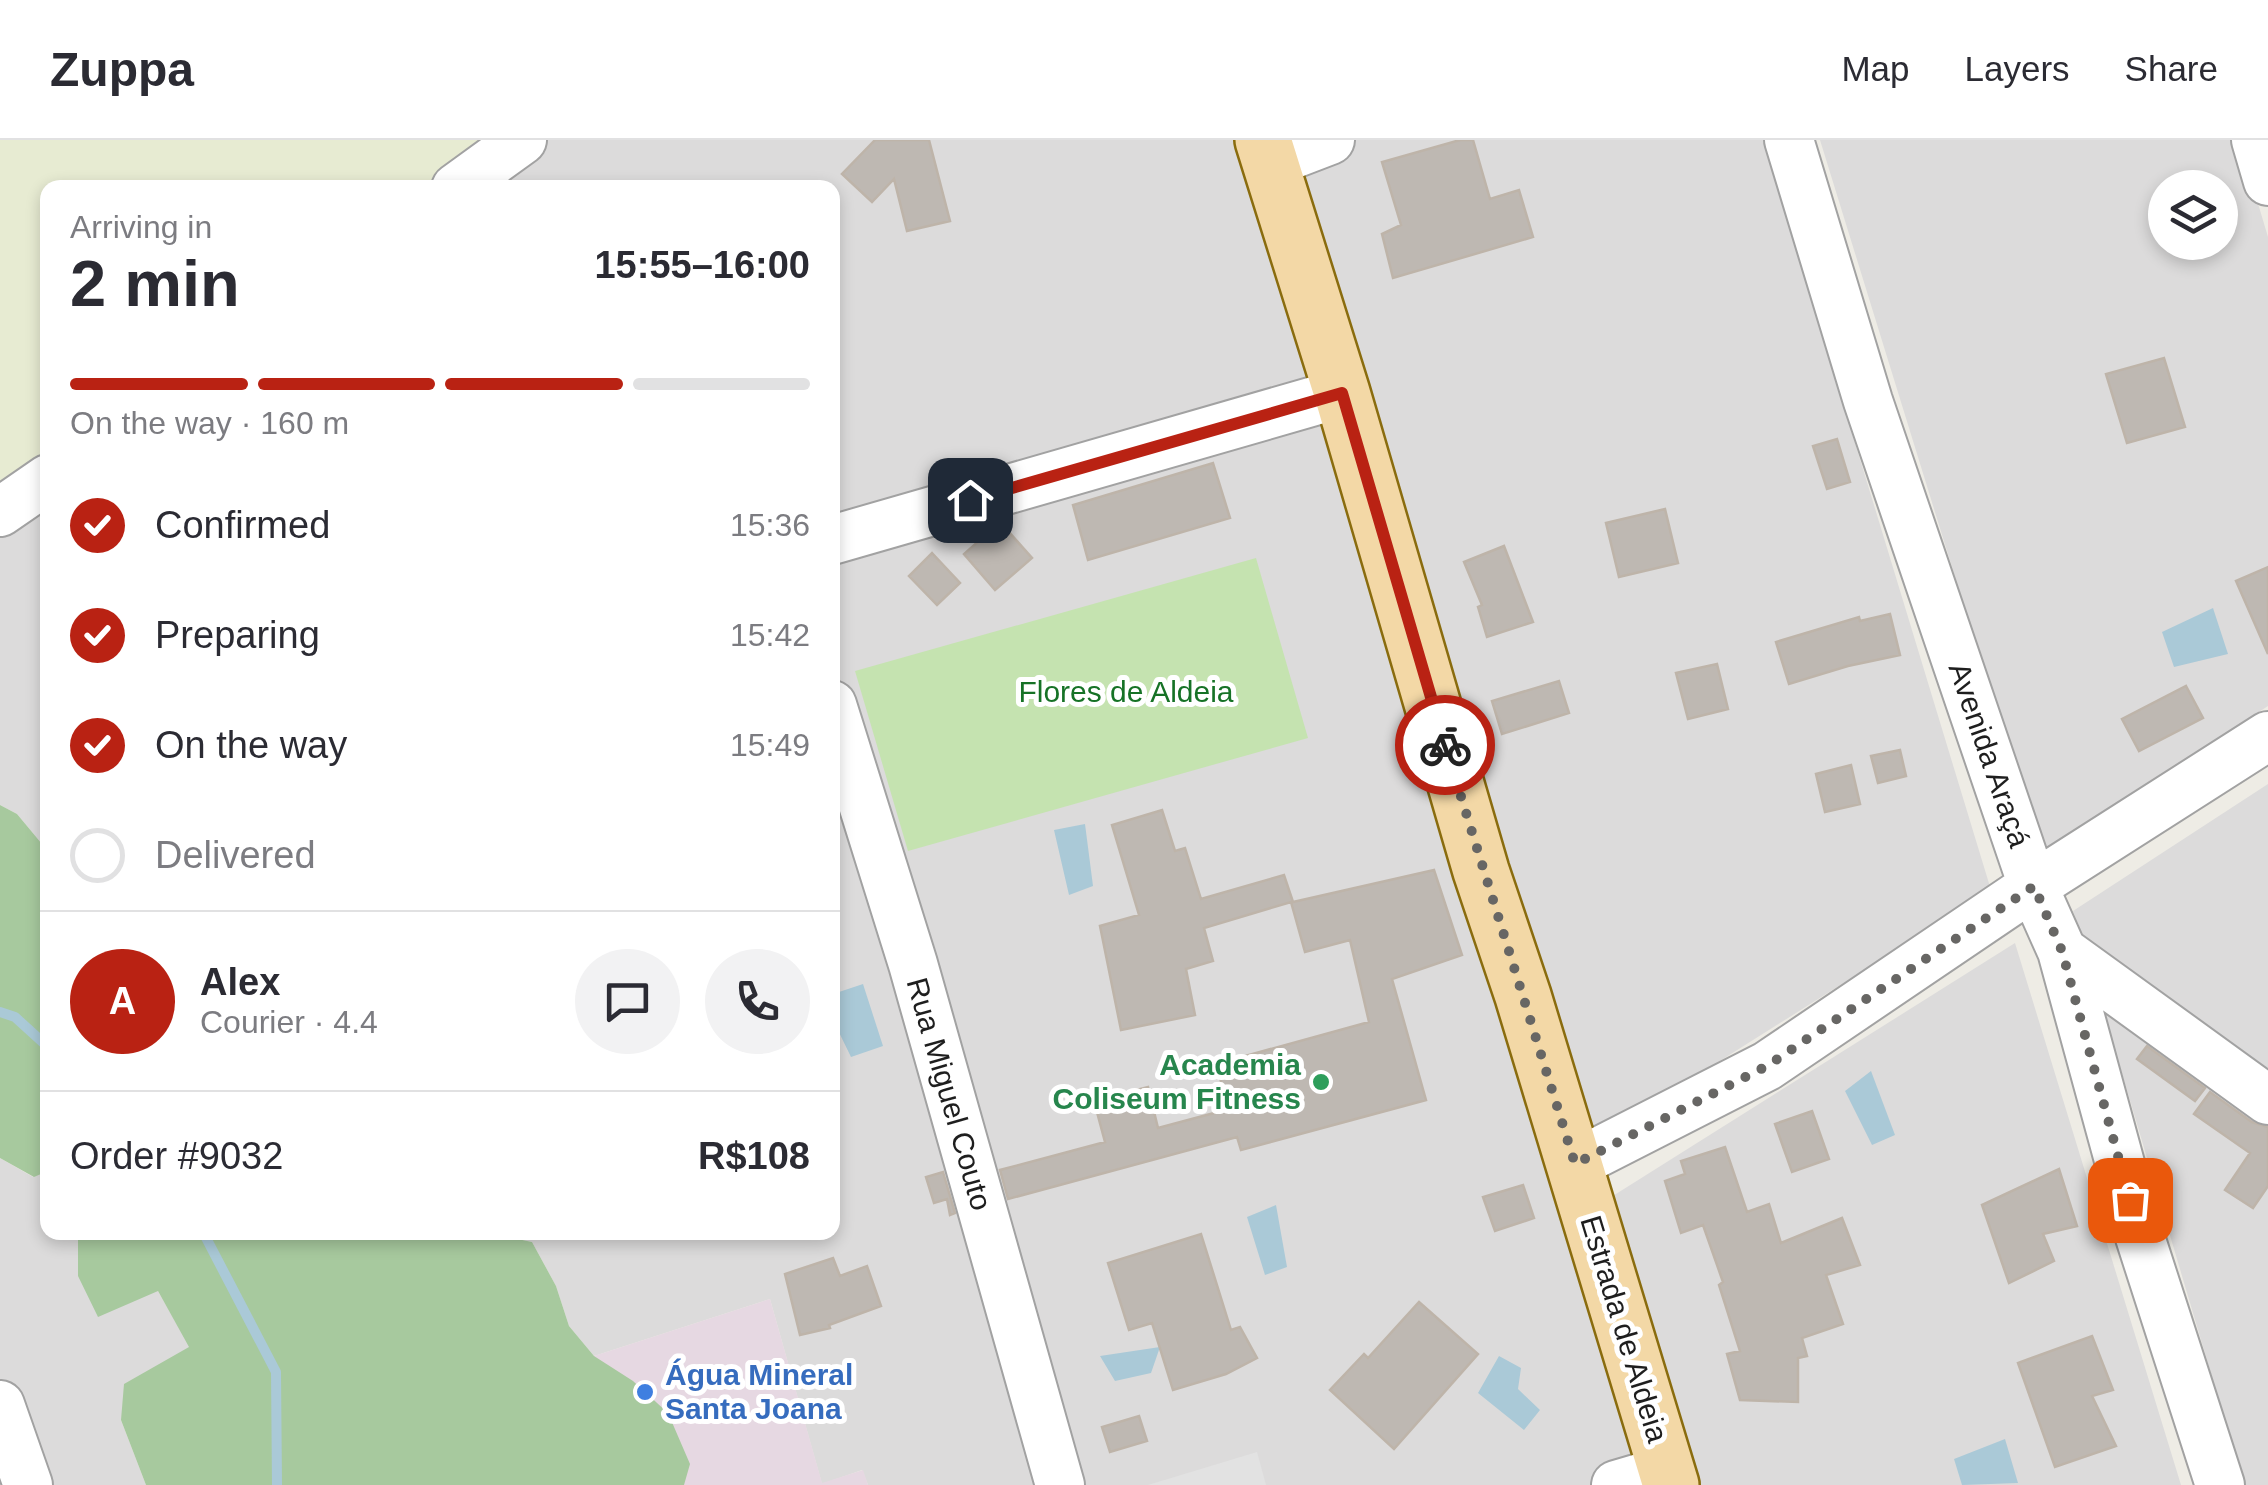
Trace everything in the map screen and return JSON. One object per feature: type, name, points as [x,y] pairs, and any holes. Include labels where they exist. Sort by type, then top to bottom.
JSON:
[{"type":"main road","name":"Estrada de Aldeia","points":[[1267,152],[1342,393],[1481,871],[1575,1164],[1651,1480]]},
{"type":"street","points":[[467,180],[522,140]]},
{"type":"street","points":[[1267,152],[1330,140]]},
{"type":"street","name":"Avenida Araçá","points":[[1789,140],[1868,401],[2034,886],[2062,951],[2140,1237],[2220,1485]]},
{"type":"street","points":[[2256,140],[2268,181]]},
{"type":"street","points":[[840,538],[1342,393]]},
{"type":"street","points":[[0,512],[40,484]]},
{"type":"street","name":"Rua Miguel Couto","points":[[840,731],[913,964],[1060,1485]]},
{"type":"street","points":[[1575,1164],[1767,1066],[2034,886],[2268,736]]},
{"type":"street","points":[[2062,951],[2268,1100]]},
{"type":"street","points":[[0,1405],[28,1485]]},
{"type":"shaded area","points":[[510,140],[1238,140],[1649,1485],[868,1485],[862,1470],[822,1484],[770,1299],[594,1356],[569,1326],[556,1286],[532,1242],[522,1240],[840,1240],[840,180],[452,180]]},
{"type":"shaded area","points":[[1281,140],[1763,140],[1991,890],[1593,1141]]},
{"type":"shaded area","points":[[1820,140],[2239,140],[2268,237],[2268,706],[2041,855]]},
{"type":"shaded area","points":[[40,464],[40,842],[17,814],[0,805],[0,491]]},
{"type":"shaded area","points":[[2268,784],[2268,1071],[2083,938],[2073,911]]},
{"type":"shaded area","points":[[2015,943],[2181,1485],[1696,1485],[1608,1199]]},
{"type":"shaded area","points":[[2102,1006],[2268,1124],[2268,1485],[2244,1485]]},
{"type":"shaded area","points":[[0,1158],[33,1177],[40,1174],[40,1240],[78,1240],[78,1276],[158,1291],[190,1347],[121,1420],[146,1485],[0,1485]]},
{"type":"shaded area","name":"Água Mineral Santa Joana","points":[[770,1299],[822,1483],[863,1470],[868,1485],[412,1485],[594,1356]]},
{"type":"shaded area","points":[[1257,1452],[1266,1485],[1148,1485]]},
{"type":"green space","points":[[0,140],[510,140],[451,180],[40,180],[40,464],[0,491]]},
{"type":"green space","name":"Flores de Aldeia","points":[[1256,558],[1308,738],[908,851],[855,671]]},
{"type":"green space","points":[[0,805],[17,814],[40,842],[40,1174],[34,1177],[0,1158]]},
{"type":"green space","points":[[78,1240],[532,1242],[556,1286],[569,1326],[594,1356],[633,1381],[668,1413],[690,1464],[684,1485],[146,1485],[121,1420],[124,1384],[189,1347],[158,1291],[98,1317],[78,1276]]},
{"type":"water","points":[[2213,608],[2228,654],[2174,667],[2162,632]]},
{"type":"water","points":[[1085,824],[1093,886],[1069,895],[1054,830]]},
{"type":"water","points":[[863,984],[883,1046],[851,1057],[840,1034],[840,992]]},
{"type":"water","points":[[1871,1071],[1895,1135],[1872,1145],[1845,1091]]},
{"type":"water","points":[[1276,1205],[1287,1267],[1265,1275],[1247,1217]]},
{"type":"water","points":[[1160,1347],[1151,1373],[1115,1381],[1100,1356]]},
{"type":"water","points":[[1499,1356],[1521,1368],[1518,1389],[1540,1410],[1524,1430],[1478,1393]]},
{"type":"water","points":[[2005,1439],[2018,1483],[1962,1485],[1954,1459]]},
{"type":"building","points":[[875,140],[929,140],[950,221],[907,231],[894,179],[872,202],[842,174]]},
{"type":"building","points":[[1460,140],[1473,140],[1490,199],[1519,190],[1533,237],[1393,278],[1382,234],[1401,225],[1382,162]]},
{"type":"building","points":[[2164,358],[2185,427],[2127,443],[2106,374]]},
{"type":"building","points":[[1837,439],[1850,482],[1827,489],[1813,446]]},
{"type":"building","points":[[1213,463],[1230,518],[1088,560],[1073,505]]},
{"type":"building","points":[[1665,509],[1678,563],[1619,577],[1606,523]]},
{"type":"building","points":[[1000,522],[1032,558],[995,590],[964,554]]},
{"type":"building","points":[[1504,546],[1533,622],[1487,637],[1478,607],[1482,605],[1464,562]]},
{"type":"building","points":[[932,553],[960,583],[937,605],[909,576]]},
{"type":"building","points":[[2268,567],[2268,654],[2236,581]]},
{"type":"building","points":[[1890,614],[1900,655],[1789,684],[1776,642],[1859,617],[1860,621]]},
{"type":"building","points":[[1717,664],[1728,709],[1688,719],[1676,673]]},
{"type":"building","points":[[1559,681],[1569,713],[1502,734],[1492,701]]},
{"type":"building","points":[[2186,686],[2203,718],[2139,751],[2122,719]]},
{"type":"building","points":[[1900,750],[1906,776],[1878,783],[1871,756]]},
{"type":"building","points":[[1851,765],[1860,804],[1825,812],[1816,774]]},
{"type":"building","points":[[1162,810],[1175,851],[1185,848],[1201,899],[1284,875],[1293,902],[1434,870],[1462,955],[1392,979],[1426,1100],[1241,1150],[1237,1137],[1008,1199],[1000,1170],[1105,1142],[1094,1101],[1148,1087],[1158,1128],[1229,1109],[1216,1064],[1369,1022],[1350,940],[1305,952],[1291,902],[1204,928],[1213,961],[1186,969],[1195,1015],[1121,1030],[1100,926],[1139,915],[1112,825]]},
{"type":"building","points":[[2147,1046],[2205,1088],[2195,1101],[2137,1059]]},
{"type":"building","points":[[2210,1092],[2252,1122],[2268,1127],[2268,1186],[2253,1208],[2225,1190],[2250,1153],[2194,1114]]},
{"type":"building","points":[[1812,1111],[1829,1159],[1792,1172],[1775,1124]]},
{"type":"building","points":[[1725,1147],[1747,1212],[1769,1204],[1781,1243],[1842,1218],[1860,1265],[1826,1275],[1843,1324],[1802,1338],[1807,1356],[1798,1358],[1798,1402],[1740,1400],[1727,1354],[1740,1351],[1719,1285],[1723,1282],[1703,1225],[1681,1233],[1665,1181],[1685,1174],[1681,1161]]},
{"type":"building","points":[[2059,1169],[2077,1226],[2043,1234],[2054,1261],[2009,1283],[1982,1205]]},
{"type":"building","points":[[943,1172],[955,1213],[950,1215],[947,1199],[934,1203],[926,1177]]},
{"type":"building","points":[[1523,1185],[1534,1218],[1495,1231],[1483,1197]]},
{"type":"building","points":[[1201,1234],[1231,1330],[1240,1327],[1257,1358],[1226,1374],[1173,1390],[1152,1323],[1129,1330],[1108,1263]]},
{"type":"building","points":[[833,1258],[840,1276],[867,1266],[881,1306],[829,1325],[830,1328],[800,1335],[785,1274]]},
{"type":"building","points":[[1419,1302],[1478,1354],[1394,1449],[1330,1390],[1364,1354],[1368,1358]]},
{"type":"building","points":[[2092,1336],[2113,1390],[2092,1396],[2116,1446],[2055,1467],[2018,1363]]},
{"type":"building","points":[[1139,1416],[1147,1441],[1110,1452],[1102,1427]]},
{"type":"waterway","points":[[0,1012],[15,1017],[40,1040]]},
{"type":"waterway","points":[[207,1240],[276,1372],[277,1485]]},
{"type":"way so far","points":[[1445,745],[1575,1164],[1767,1066],[2034,886],[2062,951],[2130,1200]]},
{"type":"place","name":"Academia Coliseum Fitness","points":[[1321,1082]]},
{"type":"place","name":"Água Mineral Santa Joana","points":[[645,1392]]},
{"type":"route","points":[[970,500],[1342,393],[1445,745]]}]
